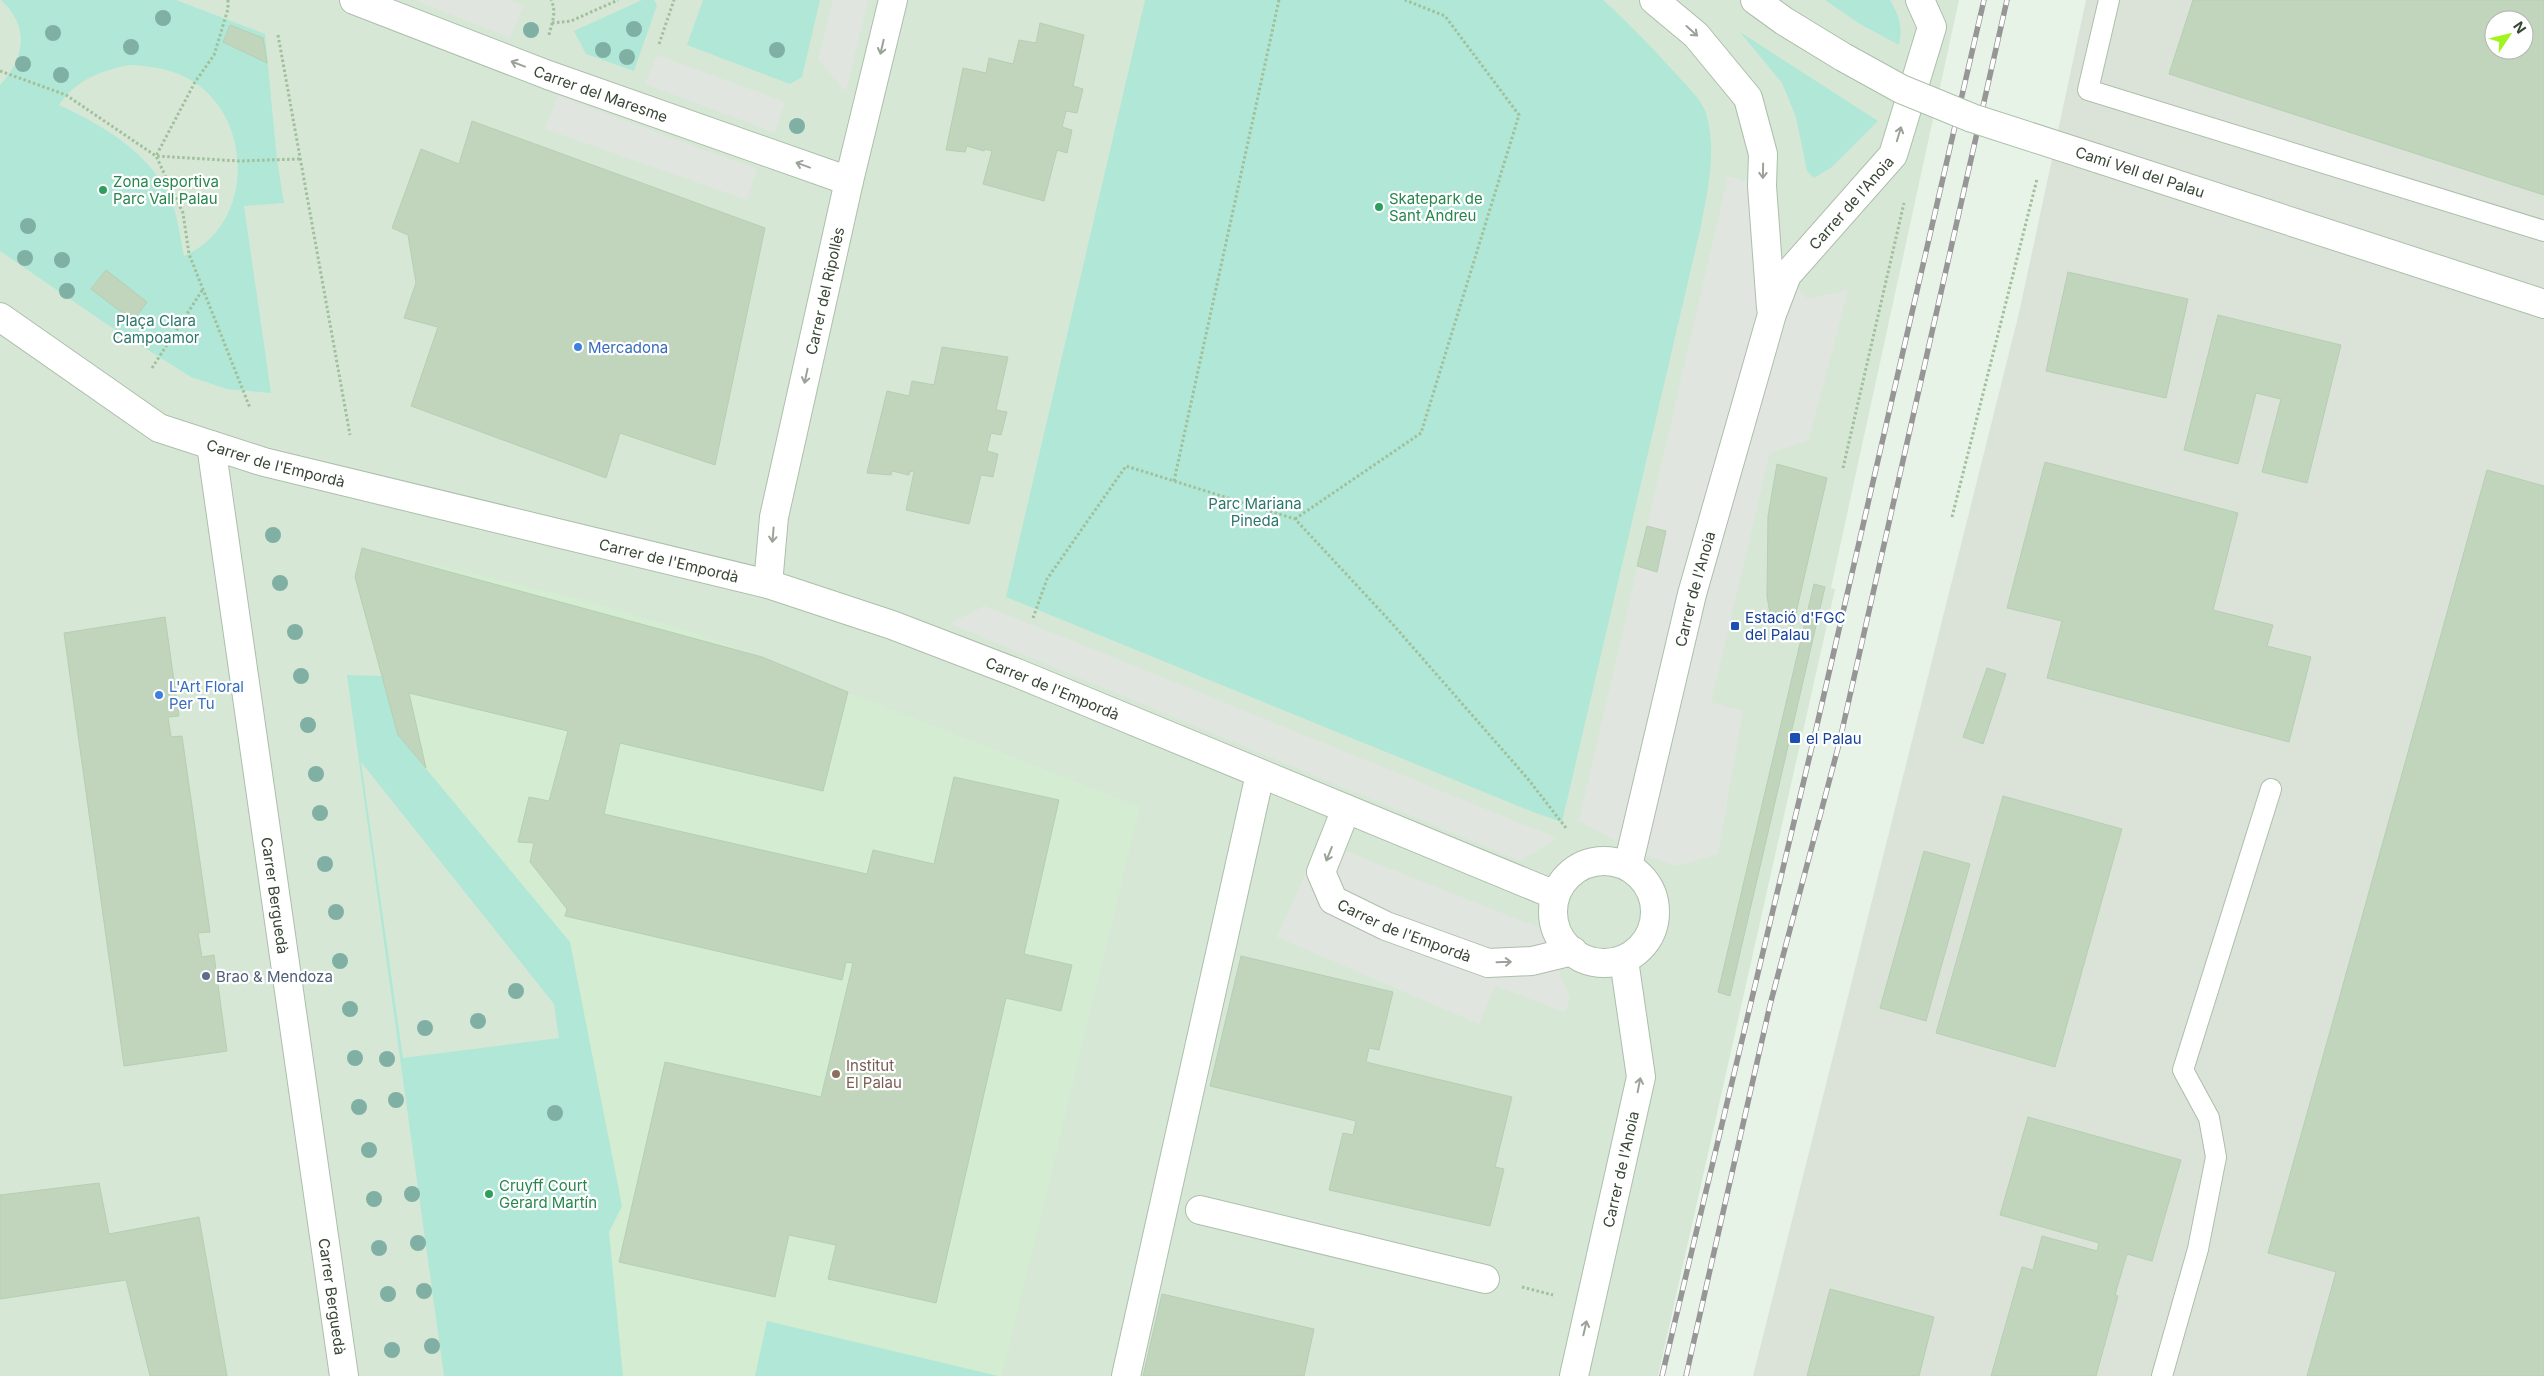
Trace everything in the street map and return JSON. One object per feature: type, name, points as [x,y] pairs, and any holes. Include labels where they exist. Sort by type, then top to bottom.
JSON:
[{"type":"street","name":"Carrer del Maresme","points":[[354,0],[548,76],[849,181]]},
{"type":"street","name":"Carrer del Ripollès","points":[[768,584],[774,518],[849,181],[893,0]]},
{"type":"street","name":"Carrer de l'Anoia","points":[[1654,0],[1696,35],[1748,98],[1763,154],[1762,186],[1772,314]]},
{"type":"street","name":"Camí Vell del Palau","points":[[1755,0],[1784,21],[1843,57],[1901,89],[1972,118],[2544,304]]},
{"type":"street","name":"Carrer de l'Anoia","points":[[1628,866],[1692,594],[1772,314],[1787,275],[1893,155],[1932,27],[1920,0]]},
{"type":"street","name":"Carrer de l'Empordà","points":[[0,317],[159,428],[264,462],[768,584],[892,625],[1008,670],[1555,895]]},
{"type":"street","name":"Carrer Berguedà","points":[[211,445],[344,1376]]},
{"type":"street","points":[[1126,1376],[1260,774]]},
{"type":"street","name":"Carrer de l'Empordà","points":[[1346,809],[1322,872],[1333,900],[1386,926],[1488,963],[1532,961],[1573,951]]},
{"type":"street","points":[[1609,860],[1628,866],[1642,877],[1651,890],[1655,903],[1656,917],[1648,940],[1638,952],[1624,960],[1608,964],[1582,959],[1564,945],[1555,930],[1552,910],[1555,895],[1560,884],[1575,868],[1590,862],[1609,860]]},
{"type":"street","name":"Carrer de l'Anoia","points":[[1574,1376],[1641,1077],[1624,960]]},
{"type":"street","points":[[1200,1210],[1485,1279]]},
{"type":"lane","points":[[2109,0],[2088,90],[2544,231]]},
{"type":"lane","points":[[2162,1376],[2198,1249],[2216,1156],[2209,1118],[2183,1070],[2271,789]]},
{"type":"path","points":[[156,156],[195,82],[214,55],[228,9],[228,0]]},
{"type":"path","points":[[549,35],[555,8],[551,0]]},
{"type":"path","points":[[552,24],[571,21],[618,0]]},
{"type":"path","points":[[659,44],[674,0]]},
{"type":"path","points":[[1174,481],[1279,0]]},
{"type":"path","points":[[1295,519],[1421,433],[1519,115],[1445,16],[1404,0]]},
{"type":"path","points":[[278,35],[350,435]]},
{"type":"path","points":[[0,70],[66,95],[156,156],[183,213],[189,254],[250,408]]},
{"type":"path","points":[[156,156],[239,161],[300,159]]},
{"type":"path","points":[[1952,517],[2039,171]]},
{"type":"path","points":[[1843,468],[1905,200]]},
{"type":"path","points":[[152,368],[204,288]]},
{"type":"path","points":[[1033,618],[1048,578],[1126,466],[1295,519],[1388,620],[1521,771],[1566,828]]},
{"type":"shaded area","points":[[0,0],[1959,0],[1831,588],[1835,589],[1658,1376],[0,1376]]},
{"type":"shaded area","points":[[415,0],[509,0],[523,6],[510,38]]},
{"type":"shaded area","points":[[833,0],[868,0],[846,92],[818,60]]},
{"type":"shaded area","points":[[2086,0],[2544,0],[2544,1376],[1753,1376],[2019,313]]},
{"type":"shaded area","points":[[657,55],[785,102],[775,133],[645,84]]},
{"type":"shaded area","points":[[558,96],[757,169],[747,200],[545,129]]},
{"type":"shaded area","points":[[1728,176],[1762,186],[1787,275],[1808,299],[1848,290],[1809,440],[1770,453],[1711,702],[1743,711],[1718,854],[1676,866],[1632,850],[1579,821]]},
{"type":"shaded area","name":"Institut El Palau","points":[[362,548],[585,600],[707,637],[1140,807],[1002,1376],[623,1376],[609,1232],[622,1206],[570,942],[398,735],[354,577]]},
{"type":"shaded area","points":[[984,606],[1557,838],[1520,861],[950,624]]},
{"type":"shaded area","points":[[1320,841],[1540,928],[1570,998],[1565,1012],[1495,986],[1479,1024],[1277,937]]},
{"type":"green space","name":"Plaça Clara Campoamor","points":[[1,0],[176,0],[265,34],[277,160],[284,203],[244,206],[271,393],[227,389],[191,377],[105,323],[0,251],[0,85],[15,64],[21,42],[17,21]],"holes":[[[231,26],[263,38],[266,62]],[[129,65],[154,67],[179,74],[194,82],[214,99],[228,121],[236,146],[238,172],[234,198],[224,222],[207,242],[184,256],[172,203],[160,180],[149,166],[122,141],[91,121],[59,105],[81,83],[118,67]],[[106,271],[146,302],[133,321],[91,289]]]},
{"type":"green space","points":[[642,0],[654,0],[657,5],[634,71],[586,54],[574,31]]},
{"type":"green space","points":[[703,0],[820,0],[802,77],[790,84],[687,45]]},
{"type":"green space","name":"Parc Mariana Pineda","points":[[1145,0],[1603,0],[1694,93],[1704,108],[1709,127],[1711,155],[1709,184],[1701,226],[1562,822],[1533,812],[1006,597]]},
{"type":"green space","points":[[1825,0],[1890,0],[1899,22],[1901,33],[1899,45],[1860,24]]},
{"type":"green space","points":[[1740,32],[1878,121],[1832,167],[1814,178],[1807,171],[1796,117],[1782,83]]},
{"type":"green space","points":[[347,675],[382,676],[398,735],[570,942],[622,1206],[609,1232],[623,1376],[444,1376]],"holes":[[[361,762],[554,1004],[559,1038],[403,1058]]]},
{"type":"green space","points":[[767,1321],[998,1376],[755,1376]]},
{"type":"building","points":[[2193,0],[2544,0],[2544,195],[2169,74]]},
{"type":"building","points":[[1040,23],[1084,35],[1073,86],[1083,89],[1077,113],[1066,111],[1062,127],[1072,130],[1067,153],[1057,150],[1044,201],[983,184],[992,151],[985,149],[984,151],[967,146],[965,152],[946,150],[963,68],[986,73],[989,58],[1013,64],[1019,40],[1036,43]]},
{"type":"building","points":[[230,25],[263,38],[267,63],[223,42]]},
{"type":"building","points":[[472,121],[765,228],[715,465],[620,433],[606,478],[411,406],[438,327],[404,318],[416,283],[408,235],[392,228],[421,149],[459,164]]},
{"type":"building","points":[[106,270],[147,302],[133,321],[91,289]]},
{"type":"building","points":[[2068,272],[2188,299],[2166,398],[2046,371]]},
{"type":"building","points":[[2218,315],[2341,345],[2307,483],[2262,472],[2281,399],[2256,393],[2238,464],[2184,450]]},
{"type":"building","points":[[942,347],[1008,357],[996,410],[1007,412],[1001,435],[991,433],[987,451],[998,454],[993,477],[981,475],[969,524],[906,510],[914,472],[910,471],[909,475],[892,471],[891,475],[867,473],[887,391],[909,396],[912,381],[934,385]]},
{"type":"building","points":[[2045,462],[2238,513],[2213,610],[2273,625],[2267,646],[2311,657],[2289,742],[2047,678],[2062,621],[2007,608]]},
{"type":"building","points":[[1777,464],[1827,478],[1793,626],[1771,620],[1767,596],[1768,516]]},
{"type":"building","points":[[2487,470],[2544,486],[2544,1376],[2307,1376],[2336,1272],[2268,1253]]},
{"type":"building","points":[[1647,526],[1666,531],[1657,572],[1637,566]]},
{"type":"building","points":[[362,548],[762,657],[848,692],[823,791],[620,743],[604,814],[867,874],[873,850],[934,864],[954,777],[1059,800],[1024,954],[1072,965],[1061,1011],[1006,998],[936,1303],[828,1279],[836,1245],[789,1235],[775,1297],[619,1262],[665,1062],[821,1097],[853,963],[846,962],[842,980],[565,916],[567,909],[530,862],[534,843],[518,842],[529,797],[549,801],[568,731],[409,693],[426,768],[398,735],[355,577]]},
{"type":"building","name":"el Palau","points":[[1814,584],[1825,587],[1730,996],[1718,992]]},
{"type":"building","points":[[165,617],[179,716],[168,717],[171,737],[182,736],[210,932],[198,933],[202,957],[214,955],[227,1051],[124,1066],[64,633]]},
{"type":"building","points":[[1987,668],[2006,674],[1983,744],[1963,737]]},
{"type":"building","points":[[2003,796],[2122,829],[2055,1067],[1936,1033]]},
{"type":"building","points":[[1924,851],[1970,864],[1926,1021],[1880,1008]]},
{"type":"building","points":[[1241,956],[1393,992],[1379,1050],[1369,1048],[1366,1062],[1512,1097],[1495,1167],[1504,1169],[1490,1226],[1329,1190],[1343,1133],[1353,1135],[1356,1121],[1210,1086]]},
{"type":"building","points":[[2028,1117],[2181,1160],[2152,1261],[2127,1254],[2115,1295],[2118,1296],[2096,1376],[1991,1376],[2022,1267],[2033,1270],[2042,1236],[2097,1251],[2099,1243],[2000,1215]]},
{"type":"building","points":[[99,1183],[109,1234],[199,1217],[227,1376],[150,1376],[126,1280],[0,1299],[0,1195]]},
{"type":"building","points":[[1830,1289],[1934,1317],[1919,1376],[1807,1376]]},
{"type":"building","points":[[1162,1294],[1314,1329],[1304,1376],[1143,1376]]},
{"type":"railway","points":[[1662,1376],[1814,738],[1984,0]]},
{"type":"railway","points":[[1686,1376],[1770,1005],[1839,744],[2007,0]]},
{"type":"place","name":"Zona esportiva Parc Vall Palau","points":[[103,190]]},
{"type":"place","name":"Skatepark de Sant Andreu","points":[[1379,207]]},
{"type":"place","name":"Mercadona","points":[[578,347]]},
{"type":"place","name":"Estació d'FGC del Palau","points":[[1735,626]]},
{"type":"place","name":"L'Art Floral Per Tu","points":[[159,695]]},
{"type":"place","name":"el Palau","points":[[1795,738]]},
{"type":"place","name":"Brao & Mendoza","points":[[206,976]]},
{"type":"place","name":"Institut El Palau","points":[[836,1074]]},
{"type":"place","name":"Cruyff Court Gerard Martín","points":[[489,1194]]}]
